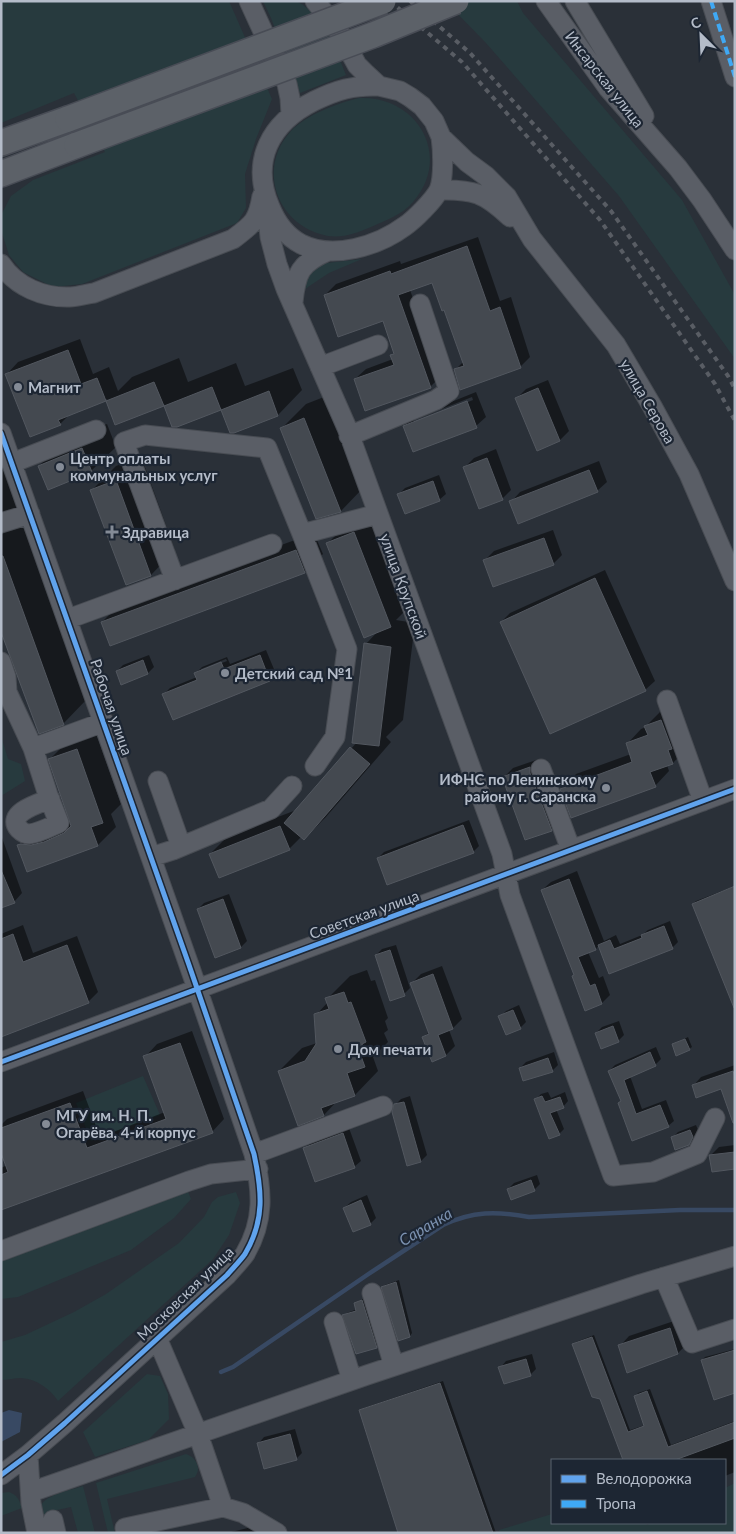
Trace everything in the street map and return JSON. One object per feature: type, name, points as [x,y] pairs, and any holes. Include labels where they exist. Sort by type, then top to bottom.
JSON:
[{"type":"main road","points":[[1,142],[68,119],[383,1]]},
{"type":"main road","points":[[7,174],[77,145],[372,35],[456,1]]},
{"type":"street","points":[[248,1],[287,84],[291,114]]},
{"type":"street","name":"улица Серова","points":[[315,1],[338,30],[357,65],[379,86],[400,91],[422,106],[434,121],[441,138],[467,162],[486,176],[507,197],[532,239]]},
{"type":"street","name":"Инсарская улица","points":[[546,1],[608,88],[666,154],[702,200],[735,250]]},
{"type":"street","name":"Инсарская улица","points":[[575,1],[666,154]]},
{"type":"street","points":[[711,1],[735,77]]},
{"type":"street","points":[[379,86],[361,85],[338,90],[291,114],[274,135],[265,151],[262,167],[265,194],[273,215],[281,227],[293,239],[310,248],[328,251],[349,250],[364,246],[398,231],[415,218],[438,190],[443,154],[441,138]]},
{"type":"street","name":"улица Серова","points":[[438,190],[476,193],[495,202],[532,239],[616,345],[689,474],[735,581]]},
{"type":"street","points":[[1,264],[16,281],[32,290],[52,297],[72,298],[94,293],[233,239],[250,226],[260,212],[265,194]]},
{"type":"street","name":"улица Крупской","points":[[265,194],[270,237],[277,264],[349,436],[378,514],[502,855],[510,894],[613,1176],[653,1172],[697,1154],[715,1118]]},
{"type":"street","points":[[293,302],[295,281],[299,271],[315,256],[328,251]]},
{"type":"street","points":[[349,436],[436,400],[449,391],[420,304]]},
{"type":"street","points":[[320,367],[378,345]]},
{"type":"street","points":[[12,463],[96,430]]},
{"type":"street","name":"Рабочая улица","points":[[1,433],[197,989]]},
{"type":"street","points":[[175,580],[124,442],[145,435],[267,448],[347,649],[335,737],[315,766]]},
{"type":"street","points":[[1,523],[30,514]]},
{"type":"street","points":[[302,534],[378,514]]},
{"type":"street","points":[[68,619],[272,544]]},
{"type":"street","points":[[1,662],[6,677],[7,692],[33,748],[50,799]]},
{"type":"street","points":[[668,700],[703,801]]},
{"type":"street","points":[[33,748],[104,722]]},
{"type":"street","points":[[541,769],[571,850]]},
{"type":"street","points":[[158,781],[181,846]]},
{"type":"street","points":[[151,857],[271,810],[292,786]]},
{"type":"street","name":"Советская улица","points":[[1,1062],[735,789]]},
{"type":"street","name":"Московская улица","points":[[1,1475],[28,1454],[227,1275],[244,1255],[254,1236],[259,1219],[261,1199],[256,1162],[197,989]]},
{"type":"street","points":[[1,1251],[188,1181],[256,1162],[384,1106]]},
{"type":"street","points":[[31,1492],[352,1380],[735,1256]]},
{"type":"street","points":[[664,1278],[692,1343],[735,1329]]},
{"type":"street","points":[[372,1293],[394,1366]]},
{"type":"street","points":[[334,1322],[352,1380]]},
{"type":"street","points":[[158,1338],[198,1434],[224,1507]]},
{"type":"street","points":[[28,1454],[37,1533]]},
{"type":"street","points":[[126,1528],[224,1507],[243,1513],[277,1533]]},
{"type":"green space","points":[[1,1],[229,1],[272,99],[256,139],[245,174],[246,208],[237,223],[82,284],[53,287],[23,272],[9,255],[1,230],[1,215],[11,196],[33,180],[105,152],[74,93],[1,123]]},
{"type":"green space","points":[[263,1],[295,1],[307,8],[328,34],[346,75],[300,93]]},
{"type":"green space","points":[[445,1],[517,1],[523,13],[682,200],[735,295],[735,359],[619,196],[486,43]]},
{"type":"green space","points":[[359,98],[380,100],[398,107],[412,117],[423,132],[429,148],[430,166],[425,184],[409,207],[399,214],[353,234],[327,236],[304,227],[282,205],[276,191],[274,176],[275,160],[281,145],[297,125],[323,110]]},
{"type":"green space","points":[[362,259],[329,273],[302,291],[302,286],[311,269],[327,263]]},
{"type":"green space","points":[[1,736],[8,759],[21,764],[25,781],[1,796]]},
{"type":"green space","points":[[143,1076],[160,1115],[91,1141],[76,1103]]},
{"type":"green space","points":[[187,1189],[191,1199],[174,1218],[131,1250],[18,1297],[1,1299],[1,1260]]},
{"type":"green space","points":[[236,1192],[240,1203],[229,1235],[213,1259],[58,1401],[51,1392],[32,1380],[21,1378],[1,1380],[1,1342],[25,1335],[74,1312],[106,1294],[179,1243],[204,1217],[212,1202],[218,1197]]},
{"type":"green space","points":[[147,1374],[160,1376],[168,1394],[169,1419],[148,1440],[95,1457],[83,1432]]},
{"type":"green space","points":[[186,1454],[190,1455],[197,1463],[198,1470],[195,1477],[107,1499],[115,1533],[108,1533],[96,1483]]},
{"type":"green space","points":[[735,1483],[735,1533],[500,1533],[499,1530],[551,1514],[551,1524],[726,1524],[726,1488]]},
{"type":"green space","points":[[83,1486],[95,1533],[78,1533],[71,1507],[48,1512],[52,1533],[44,1533],[40,1512],[42,1504],[51,1497]]},
{"type":"green space","points":[[9,1492],[14,1494],[22,1508],[1,1516],[1,1493]]},
{"type":"water","points":[[9,1410],[22,1413],[20,1432],[1,1442],[1,1413]]},
{"type":"building","points":[[467,246],[490,311],[500,307],[521,368],[460,390],[454,369],[464,366],[432,283],[398,295],[431,388],[365,411],[354,379],[394,365],[390,355],[394,354],[383,321],[338,337],[324,295],[390,271],[391,274]]},
{"type":"building","points":[[68,350],[81,384],[97,378],[106,401],[58,420],[61,425],[30,437],[5,374]]},
{"type":"building","points":[[154,382],[164,406],[115,425],[106,401]]},
{"type":"building","points":[[212,387],[221,410],[177,427],[172,427],[164,406]]},
{"type":"building","points":[[538,388],[560,441],[537,451],[515,398]]},
{"type":"building","points":[[269,391],[278,416],[230,433],[221,410]]},
{"type":"building","points":[[467,401],[477,428],[413,452],[403,426]]},
{"type":"building","points":[[304,418],[341,512],[316,519],[280,428]]},
{"type":"building","points":[[82,448],[92,472],[48,490],[38,466]]},
{"type":"building","points":[[487,458],[503,500],[479,509],[463,467]]},
{"type":"building","points":[[589,470],[598,492],[518,524],[509,501]]},
{"type":"building","points":[[116,480],[151,576],[126,585],[90,490]]},
{"type":"building","points":[[433,481],[440,501],[405,514],[397,494]]},
{"type":"building","points":[[354,532],[391,627],[364,638],[326,543]]},
{"type":"building","points":[[544,538],[554,565],[493,587],[483,560]]},
{"type":"building","points":[[296,550],[305,573],[110,646],[101,622]]},
{"type":"building","points":[[1,556],[3,556],[64,725],[39,734],[1,632]]},
{"type":"building","points":[[595,578],[646,691],[550,734],[500,622]]},
{"type":"building","points":[[364,643],[391,647],[379,746],[352,743]]},
{"type":"building","points":[[260,655],[270,681],[173,720],[162,694],[197,680],[194,673],[221,662],[224,669]]},
{"type":"building","points":[[143,660],[148,674],[121,685],[116,671]]},
{"type":"building","name":"ИФНС по Ленинскому району г. Саранска","points":[[661,720],[672,749],[668,750],[673,764],[650,772],[656,787],[571,818],[560,789],[632,762],[626,743],[648,735],[644,726]]},
{"type":"building","points":[[350,747],[370,764],[304,840],[284,823]]},
{"type":"building","points":[[77,749],[103,823],[91,827],[98,846],[27,872],[17,845],[31,845],[44,842],[64,833],[71,826],[48,759]]},
{"type":"building","points":[[530,767],[530,773],[552,831],[525,840],[502,777]]},
{"type":"building","points":[[463,825],[474,853],[387,885],[377,858]]},
{"type":"building","points":[[280,826],[290,850],[219,878],[209,854]]},
{"type":"building","points":[[1,870],[15,903],[1,908]]},
{"type":"building","points":[[569,879],[596,950],[578,957],[590,986],[595,984],[602,1004],[585,1011],[572,976],[574,975],[541,890]]},
{"type":"building","points":[[735,886],[735,1007],[734,1008],[692,904]]},
{"type":"building","points":[[223,899],[241,948],[215,958],[197,909]]},
{"type":"building","points":[[664,926],[673,949],[609,974],[598,945],[610,940],[614,949],[642,938],[641,935]]},
{"type":"building","points":[[13,934],[23,962],[67,945],[89,1003],[1,1037],[1,939]]},
{"type":"building","points":[[390,950],[405,996],[390,1001],[375,955]]},
{"type":"building","points":[[433,974],[453,1029],[438,1035],[446,1056],[432,1062],[422,1037],[429,1034],[410,983]]},
{"type":"building","name":"Дом печати","points":[[344,992],[348,1003],[351,1002],[366,1042],[362,1044],[365,1054],[361,1056],[365,1067],[347,1073],[355,1096],[321,1108],[324,1116],[298,1126],[278,1071],[305,1061],[316,1044],[314,1014],[329,1009],[325,998]]},
{"type":"building","points":[[513,1010],[521,1029],[506,1035],[498,1016]]},
{"type":"building","points":[[613,1026],[619,1042],[601,1049],[595,1033]]},
{"type":"building","points":[[685,1039],[690,1050],[676,1056],[672,1044]]},
{"type":"building","name":"МГУ им. Н. П. Огарёва, 4-й корпус","points":[[180,1043],[213,1133],[1,1210],[1,1175],[8,1172],[1,1153],[1,1128],[70,1103],[87,1148],[166,1119],[143,1056]]},
{"type":"building","points":[[650,1052],[656,1066],[624,1080],[636,1114],[660,1105],[669,1127],[632,1141],[618,1103],[621,1101],[608,1071]]},
{"type":"building","points":[[548,1058],[553,1072],[523,1081],[519,1068]]},
{"type":"building","points":[[733,1071],[735,1077],[735,1123],[733,1123],[721,1089],[696,1098],[692,1085]]},
{"type":"building","points":[[542,1096],[545,1102],[560,1097],[564,1108],[550,1113],[560,1135],[549,1139],[534,1099]]},
{"type":"building","points":[[404,1102],[421,1162],[407,1166],[392,1112],[394,1104]]},
{"type":"building","points":[[690,1130],[693,1137],[689,1145],[675,1150],[671,1137]]},
{"type":"building","points":[[343,1133],[355,1168],[315,1182],[303,1148]]},
{"type":"building","points":[[735,1152],[735,1169],[712,1172],[709,1155]]},
{"type":"building","points":[[531,1180],[535,1191],[511,1200],[507,1189]]},
{"type":"building","points":[[361,1200],[371,1225],[353,1232],[343,1208]]},
{"type":"building","points":[[396,1282],[410,1337],[398,1341],[381,1287]]},
{"type":"building","points":[[362,1300],[377,1348],[356,1354],[342,1315],[356,1311],[354,1303]]},
{"type":"building","points":[[670,1328],[678,1354],[627,1373],[618,1345]]},
{"type":"building","points":[[592,1337],[628,1432],[644,1426],[634,1396],[647,1391],[668,1447],[735,1422],[735,1438],[678,1459],[623,1459],[600,1399],[592,1397],[572,1344]]},
{"type":"building","points":[[735,1350],[735,1393],[714,1400],[701,1360]]},
{"type":"building","points":[[526,1359],[531,1376],[504,1384],[498,1367]]},
{"type":"building","points":[[440,1383],[493,1533],[398,1533],[359,1410]]},
{"type":"building","points":[[290,1434],[297,1460],[264,1469],[257,1443]]},
{"type":"waterway","name":"Саранка","points":[[221,1372],[233,1367],[367,1275],[443,1225],[454,1220],[495,1213],[529,1217],[680,1210],[735,1210]]},
{"type":"railway","points":[[390,1],[462,62],[600,220],[715,384],[735,421]]},
{"type":"railway","points":[[410,1],[470,53],[611,211],[728,376],[735,389]]},
{"type":"marked path","points":[[711,1],[735,77]]},
{"type":"cycle path","points":[[1,433],[254,1154],[260,1193],[259,1217],[256,1229],[245,1254],[227,1275],[65,1423],[28,1455],[1,1475]]},
{"type":"cycle path","points":[[1,1062],[735,789]]},
{"type":"place","name":"Магнит","points":[[18,387]]},
{"type":"place","name":"Центр оплаты коммунальных услуг","points":[[60,467]]},
{"type":"place","name":"Здравица","points":[[112,532]]},
{"type":"place","name":"Детский сад №1","points":[[225,673]]},
{"type":"place","name":"ИФНС по Ленинскому району г. Саранска","points":[[606,788]]},
{"type":"place","name":"Дом печати","points":[[338,1049]]},
{"type":"place","name":"МГУ им. Н. П. Огарёва, 4-й корпус","points":[[46,1124]]}]
